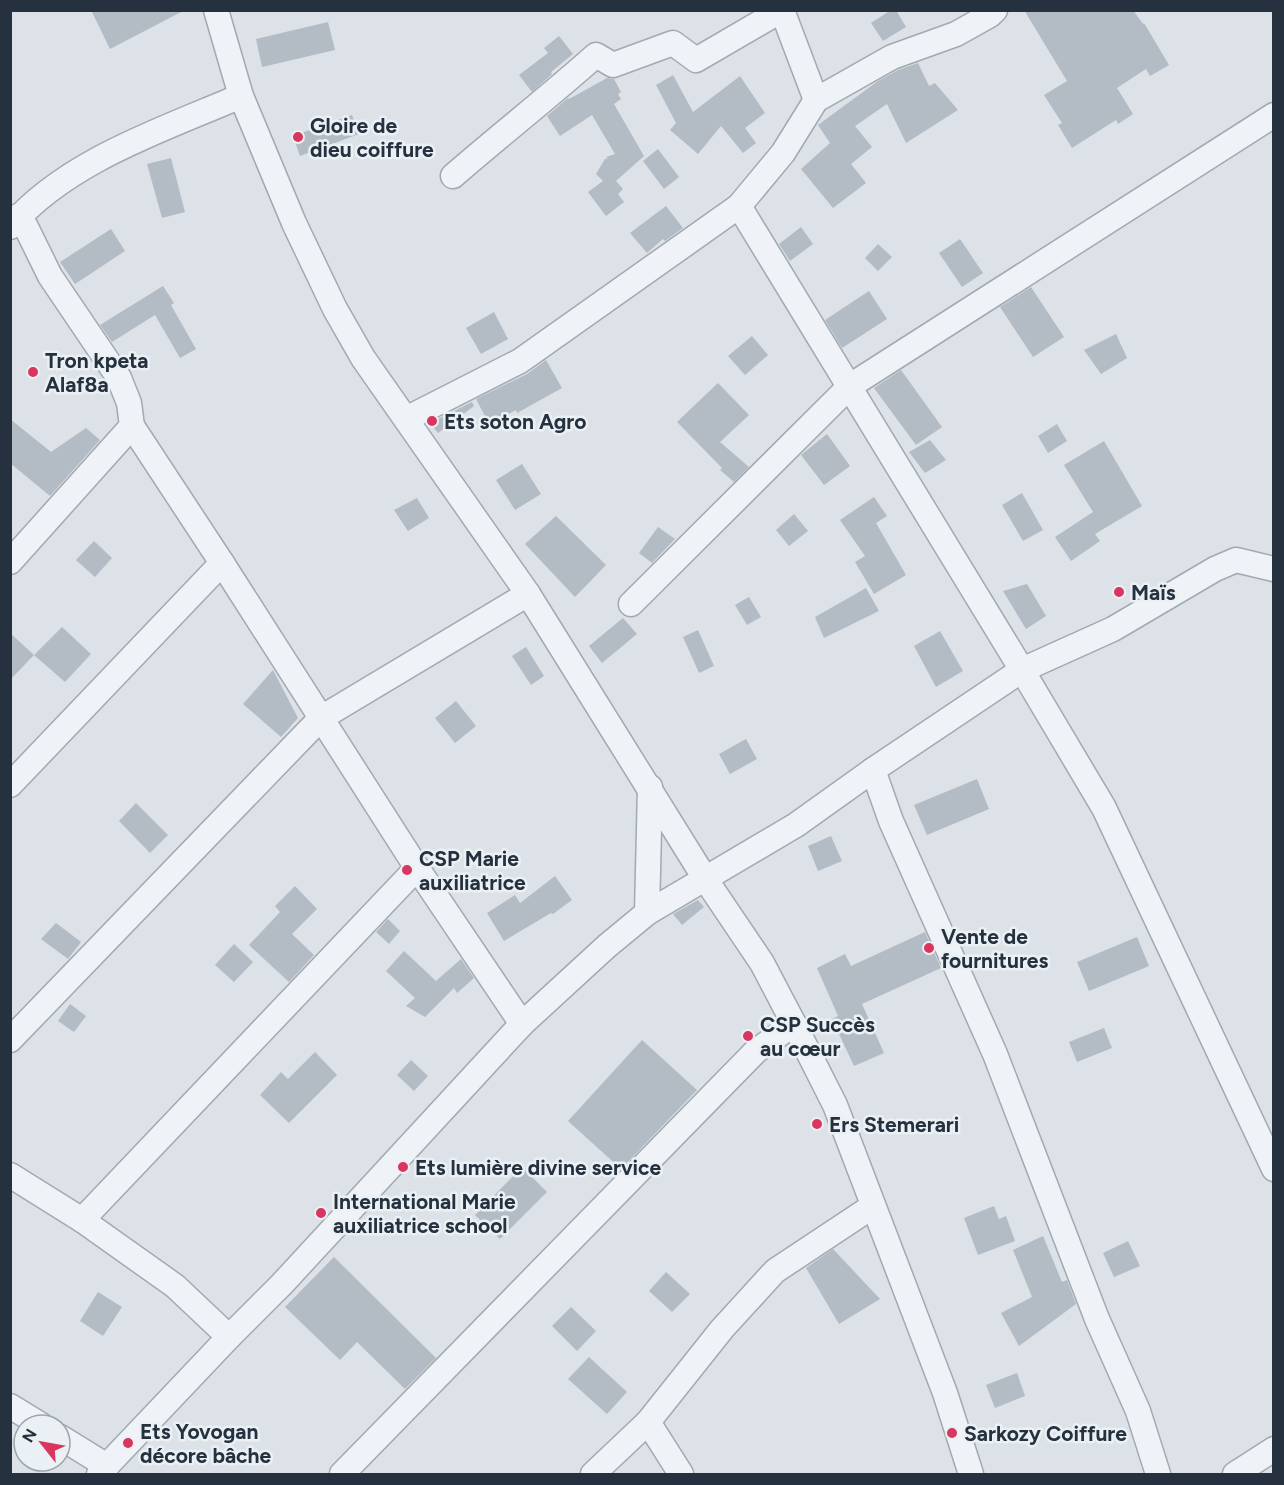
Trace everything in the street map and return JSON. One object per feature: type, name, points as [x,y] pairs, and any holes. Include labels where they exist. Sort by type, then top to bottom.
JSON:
[{"type":"street","points":[[216,10],[241,96],[294,223],[335,309],[363,358],[528,594],[706,880],[762,963],[794,1024],[835,1105],[945,1393],[971,1474]]},
{"type":"street","points":[[453,177],[498,136],[553,93],[596,55],[614,65],[673,43],[696,60],[782,10],[816,100]]},
{"type":"street","points":[[406,419],[520,361],[739,206],[783,153],[816,100],[892,57],[956,34],[995,10]]},
{"type":"street","points":[[241,96],[116,151],[63,180],[15,221],[118,378],[129,404],[132,426],[417,868],[522,1024]]},
{"type":"street","points":[[631,604],[850,386],[1274,115]]},
{"type":"street","points":[[739,206],[1104,808],[1271,1159]]},
{"type":"street","points":[[10,562],[132,426]]},
{"type":"street","points":[[72,1446],[103,1470],[282,1284],[522,1024],[607,946],[647,914],[796,825],[873,770],[1022,670],[1113,628],[1215,569],[1236,560],[1274,569]]},
{"type":"street","points":[[10,785],[222,563]]},
{"type":"street","points":[[10,1040],[321,718],[528,594]]},
{"type":"street","points":[[873,770],[891,821],[995,1054],[1097,1319],[1138,1411],[1158,1474]]},
{"type":"street","points":[[647,914],[650,788]]},
{"type":"street","points":[[82,1220],[417,868]]},
{"type":"street","points":[[342,1474],[756,1051],[794,1024]]},
{"type":"street","points":[[10,1175],[82,1220],[175,1286],[229,1337]]},
{"type":"street","points":[[593,1474],[648,1422],[722,1329],[775,1271],[873,1206]]},
{"type":"street","points":[[648,1422],[681,1474]]},
{"type":"street","points":[[1235,1474],[1274,1449]]},
{"type":"building","points":[[91,10],[185,10],[110,49]]},
{"type":"building","points":[[891,10],[896,10],[906,27],[883,41],[871,23]]},
{"type":"building","points":[[1024,10],[1133,10],[1144,23],[1169,65],[1150,76],[1146,69],[1117,88],[1133,114],[1118,124],[1116,120],[1072,148],[1058,125],[1062,123],[1044,95],[1067,81]]},
{"type":"building","points":[[328,22],[335,50],[262,67],[256,39]]},
{"type":"building","points":[[559,36],[573,54],[532,92],[519,75],[548,53],[544,48]]},
{"type":"building","points":[[918,63],[929,86],[935,83],[958,110],[906,143],[887,104],[855,126],[872,147],[851,164],[866,183],[833,208],[801,169],[830,143],[818,125],[878,81],[898,70]]},
{"type":"building","points":[[673,75],[693,112],[740,76],[765,113],[745,128],[756,143],[743,153],[721,126],[698,154],[670,130],[676,123],[656,85]]},
{"type":"building","points":[[607,78],[614,79],[621,92],[618,94],[621,99],[614,104],[644,156],[616,181],[623,189],[618,194],[624,202],[606,216],[588,192],[603,181],[596,174],[608,158],[606,157],[615,154],[592,115],[560,136],[547,116],[568,98]]},
{"type":"building","points":[[352,115],[359,134],[300,156],[293,136]]},
{"type":"building","points":[[658,149],[679,177],[664,189],[643,161]]},
{"type":"building","points":[[171,158],[185,212],[162,218],[147,164]]},
{"type":"building","points":[[666,206],[683,228],[665,241],[663,239],[647,253],[630,233]]},
{"type":"building","points":[[801,227],[813,244],[790,261],[779,244]]},
{"type":"building","points":[[111,229],[125,251],[75,284],[60,262]]},
{"type":"building","points":[[960,239],[983,273],[962,287],[939,253]]},
{"type":"building","points":[[878,244],[892,257],[878,271],[865,258]]},
{"type":"building","points":[[163,286],[174,303],[171,305],[196,349],[180,358],[155,315],[112,342],[100,325]]},
{"type":"building","points":[[1031,287],[1064,337],[1033,357],[1000,307]]},
{"type":"building","points":[[869,291],[887,319],[842,348],[825,320]]},
{"type":"building","points":[[494,312],[508,339],[481,354],[466,328]]},
{"type":"building","points":[[1116,334],[1127,358],[1101,374],[1084,350]]},
{"type":"building","points":[[752,336],[768,355],[745,375],[728,356]]},
{"type":"building","points":[[546,360],[562,388],[517,413],[516,410],[489,424],[476,399],[527,374]]},
{"type":"building","points":[[901,370],[942,427],[916,445],[874,388]]},
{"type":"building","points":[[718,383],[749,415],[720,442],[749,467],[734,482],[720,470],[722,468],[677,422]]},
{"type":"building","points":[[472,402],[474,406],[438,433],[430,423]]},
{"type":"building","points":[[10,419],[51,452],[86,428],[100,440],[50,496],[10,463]]},
{"type":"building","points":[[1057,424],[1067,441],[1048,453],[1038,436]]},
{"type":"building","points":[[827,434],[850,466],[824,485],[801,455]]},
{"type":"building","points":[[930,440],[946,460],[925,473],[909,452]]},
{"type":"building","points":[[1104,441],[1142,506],[1095,534],[1100,541],[1071,561],[1055,537],[1093,512],[1064,465]]},
{"type":"building","points":[[522,464],[541,494],[515,510],[496,480]]},
{"type":"building","points":[[1022,493],[1043,530],[1023,541],[1002,505]]},
{"type":"building","points":[[874,497],[887,516],[876,523],[906,575],[874,594],[855,562],[865,556],[840,520]]},
{"type":"building","points":[[417,498],[429,518],[408,531],[394,510]]},
{"type":"building","points":[[794,514],[808,531],[789,546],[776,530]]},
{"type":"building","points":[[556,516],[606,565],[575,597],[525,544]]},
{"type":"building","points":[[658,527],[675,539],[652,563],[639,553]]},
{"type":"building","points":[[94,541],[112,558],[95,577],[76,560]]},
{"type":"building","points":[[1027,584],[1046,616],[1026,629],[1003,591]]},
{"type":"building","points":[[866,588],[879,611],[824,638],[815,617]]},
{"type":"building","points":[[749,597],[761,617],[747,625],[735,605]]},
{"type":"building","points":[[623,618],[637,634],[602,663],[589,646]]},
{"type":"building","points":[[62,627],[91,654],[65,682],[34,655]]},
{"type":"building","points":[[698,630],[714,666],[699,673],[683,637]]},
{"type":"building","points":[[940,631],[963,671],[936,687],[914,646]]},
{"type":"building","points":[[10,633],[34,655],[10,680]]},
{"type":"building","points":[[526,647],[544,676],[531,685],[512,656]]},
{"type":"building","points":[[273,670],[298,718],[281,737],[243,704]]},
{"type":"building","points":[[456,701],[476,726],[455,743],[435,718]]},
{"type":"building","points":[[746,739],[757,759],[730,774],[719,754]]},
{"type":"building","points":[[977,779],[989,809],[927,835],[914,805]]},
{"type":"building","points":[[136,803],[168,835],[150,853],[119,821]]},
{"type":"building","points":[[831,836],[842,861],[818,871],[808,846]]},
{"type":"building","points":[[555,876],[572,900],[553,914],[551,913],[504,941],[487,913],[515,895],[520,903]]},
{"type":"building","points":[[295,886],[317,909],[292,934],[314,955],[289,982],[249,945],[280,912],[275,906]]},
{"type":"building","points":[[698,900],[704,907],[682,925],[673,914]]},
{"type":"building","points":[[388,919],[400,931],[389,944],[376,932]]},
{"type":"building","points":[[56,923],[81,942],[68,959],[41,939]]},
{"type":"building","points":[[925,932],[941,968],[862,1004],[884,1053],[854,1066],[832,1019],[838,1016],[817,968],[845,954],[851,966]]},
{"type":"building","points":[[1137,937],[1149,966],[1089,991],[1077,962]]},
{"type":"building","points":[[234,944],[253,962],[234,982],[215,965]]},
{"type":"building","points":[[404,951],[436,981],[461,959],[474,978],[457,993],[454,988],[425,1017],[406,1006],[415,998],[386,971]]},
{"type":"building","points":[[70,1004],[86,1016],[74,1032],[58,1021]]},
{"type":"building","points":[[1104,1028],[1112,1048],[1077,1062],[1069,1042]]},
{"type":"building","points":[[642,1040],[697,1090],[621,1169],[568,1121]]},
{"type":"building","points":[[315,1052],[337,1075],[289,1123],[260,1095],[281,1072],[288,1079]]},
{"type":"building","points":[[411,1060],[428,1076],[414,1091],[397,1075]]},
{"type":"building","points":[[522,1167],[547,1192],[500,1239],[475,1215]]},
{"type":"building","points":[[994,1206],[999,1219],[1006,1216],[1015,1241],[978,1255],[964,1218]]},
{"type":"building","points":[[1043,1236],[1062,1282],[1067,1280],[1076,1304],[1019,1346],[1001,1313],[1032,1297],[1013,1250]]},
{"type":"building","points":[[1128,1241],[1140,1266],[1114,1277],[1103,1253]]},
{"type":"building","points":[[833,1249],[880,1299],[839,1324],[806,1268]]},
{"type":"building","points":[[334,1257],[436,1358],[405,1389],[357,1342],[340,1360],[285,1307]]},
{"type":"building","points":[[666,1272],[690,1294],[672,1312],[649,1291]]},
{"type":"building","points":[[98,1292],[122,1307],[103,1336],[80,1321]]},
{"type":"building","points":[[571,1307],[596,1331],[577,1351],[552,1326]]},
{"type":"building","points":[[589,1357],[627,1392],[607,1414],[568,1379]]},
{"type":"building","points":[[1017,1373],[1025,1396],[995,1408],[986,1385]]},
{"type":"place","name":"Gloire de dieu coiffure","points":[[298,137]]},
{"type":"place","name":"Tron kpeta Alaf8a","points":[[33,372]]},
{"type":"place","name":"Ets soton Agro","points":[[432,421]]},
{"type":"place","name":"Maïs","points":[[1119,592]]},
{"type":"place","name":"CSP Marie auxiliatrice","points":[[407,870]]},
{"type":"place","name":"Vente de fournitures","points":[[929,948]]},
{"type":"place","name":"CSP Succès au cœur","points":[[748,1036]]},
{"type":"place","name":"Ers Stemerari","points":[[817,1124]]},
{"type":"place","name":"Ets lumière divine service","points":[[403,1167]]},
{"type":"place","name":"International Marie auxiliatrice school","points":[[321,1213]]},
{"type":"place","name":"Sarkozy Coiffure","points":[[952,1433]]},
{"type":"place","name":"Ets Yovogan décore bâche","points":[[128,1443]]}]
